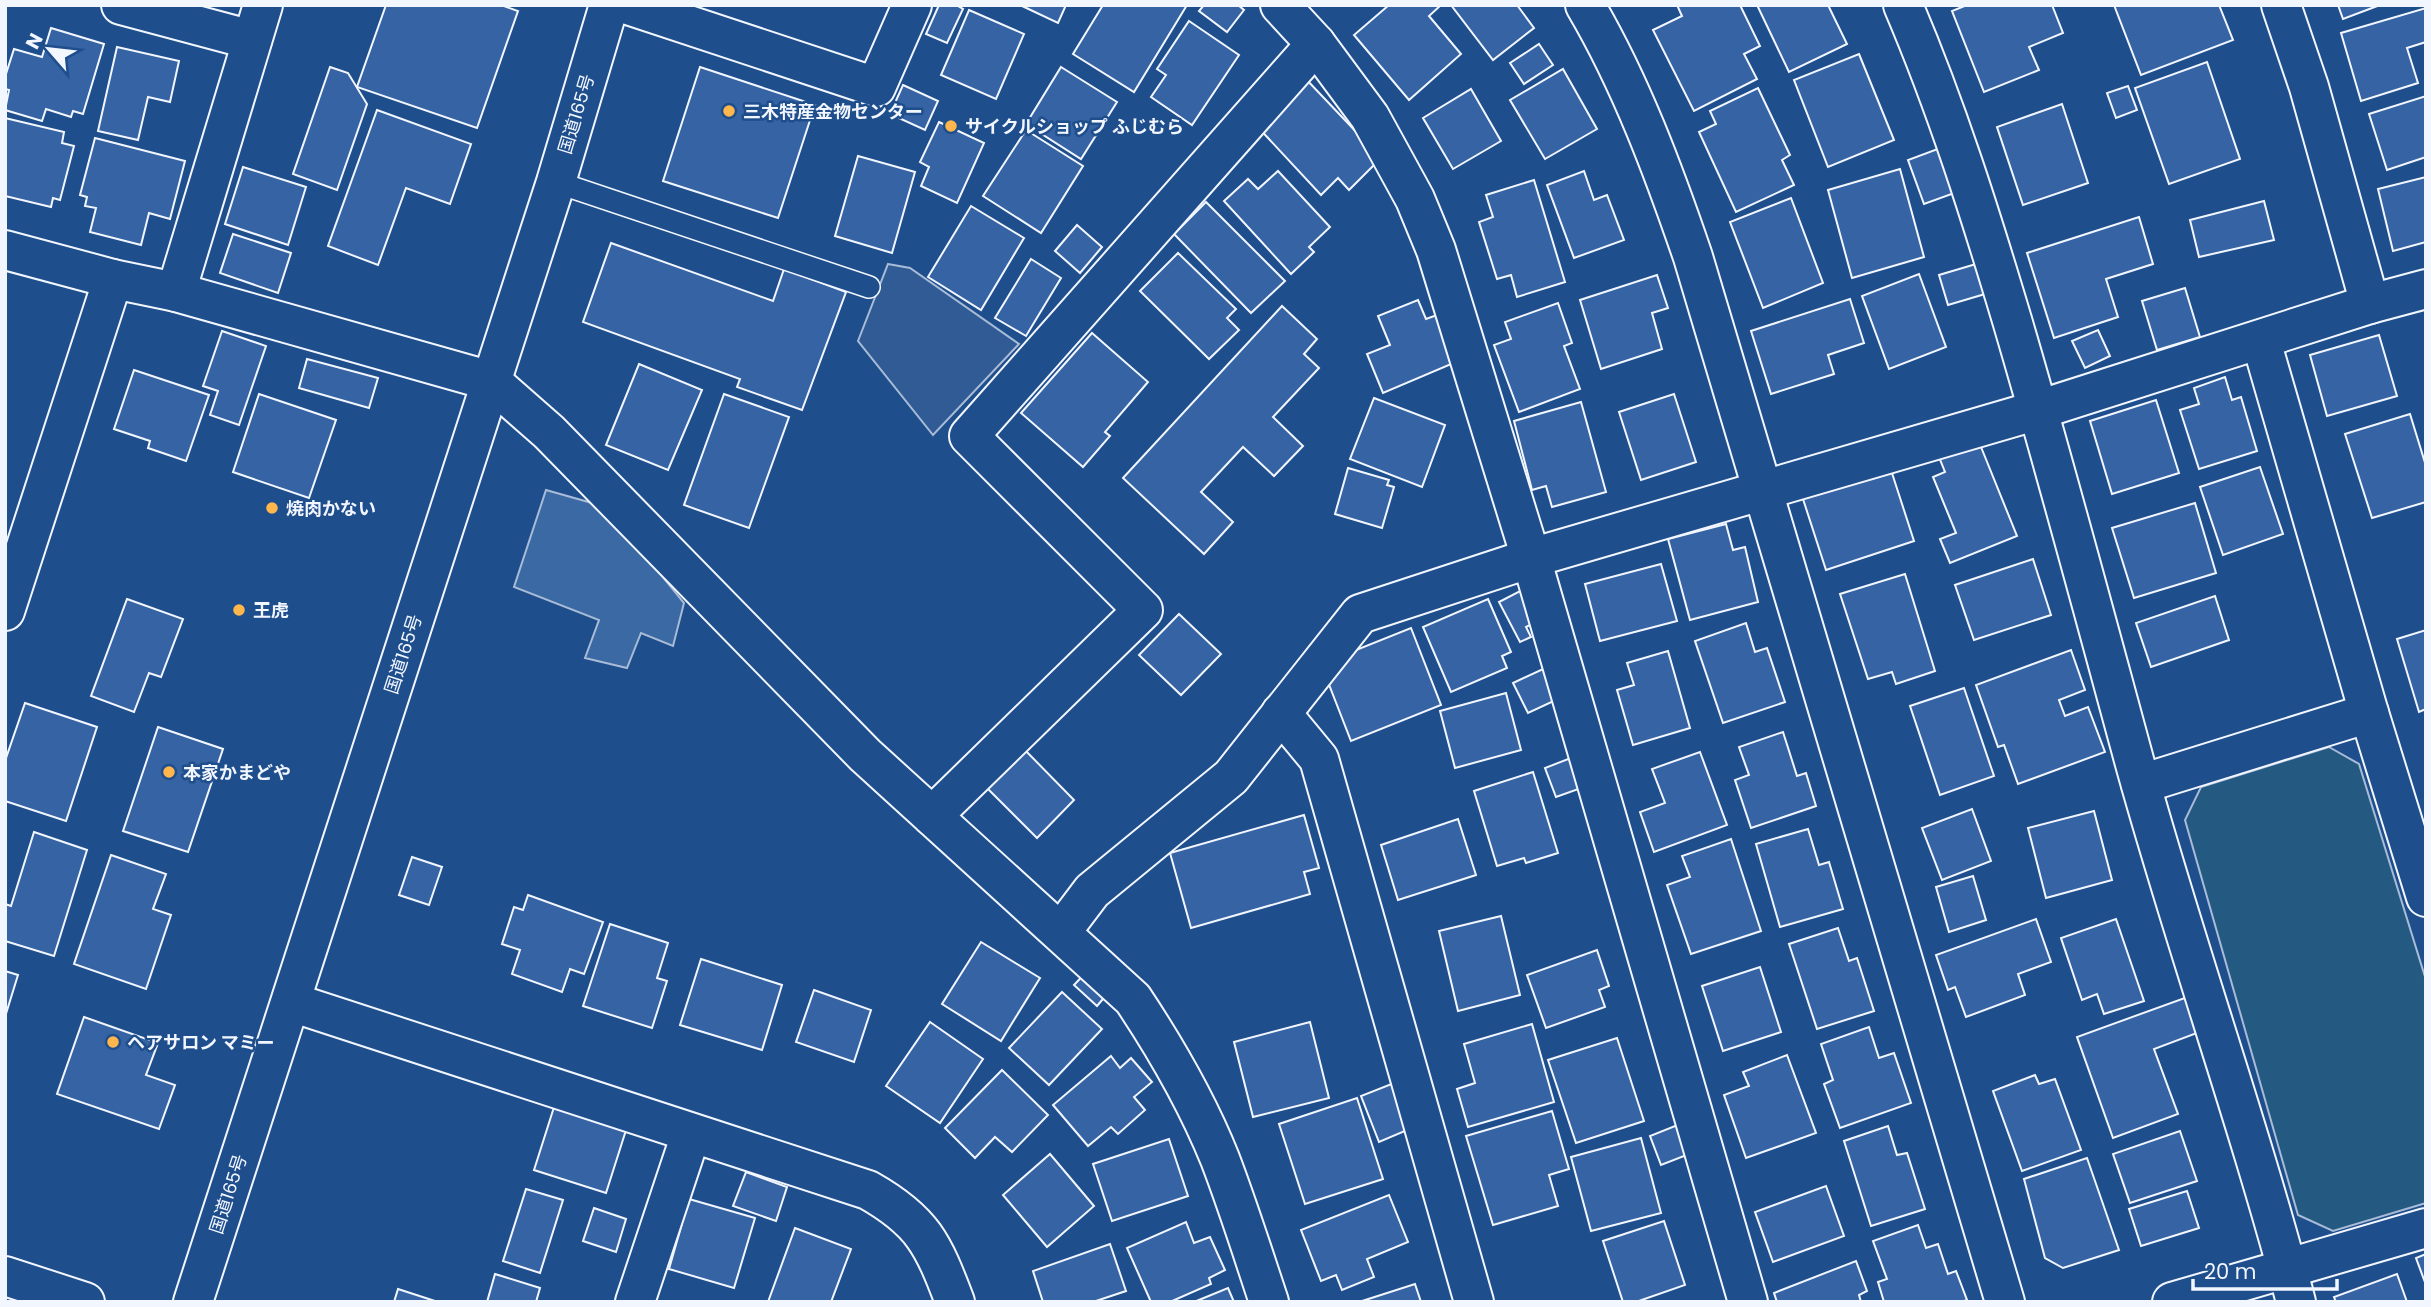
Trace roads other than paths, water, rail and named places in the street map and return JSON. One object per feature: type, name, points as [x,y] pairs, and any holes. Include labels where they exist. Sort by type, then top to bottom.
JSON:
[{"type":"main road","points":[[121,5],[258,23],[176,292]]},
{"type":"main road","name":"国道165号","points":[[193,1302],[555,182],[609,5]]},
{"type":"main road","points":[[628,5],[876,87],[912,5]]},
{"type":"main road","points":[[1280,5],[1316,44],[1370,117],[1415,199],[1436,250],[1531,558],[1748,1302]]},
{"type":"main road","points":[[1585,5],[1631,99],[1668,186],[1693,257],[2005,1302]]},
{"type":"main road","points":[[1903,5],[1956,140],[2038,410],[2141,784],[2292,1285]]},
{"type":"main road","points":[[2281,5],[2309,87],[2370,304]]},
{"type":"main road","points":[[932,816],[1143,610],[969,436],[1316,44]]},
{"type":"main road","points":[[5,250],[113,279],[176,292],[491,381],[549,432],[865,755],[1133,999],[1164,1046],[1195,1104],[1220,1160],[1269,1302]]},
{"type":"main road","points":[[5,611],[113,279]]},
{"type":"main road","points":[[1061,932],[1092,891],[1231,777],[1360,614],[1531,558],[2038,410],[2370,304],[2426,289]]},
{"type":"main road","points":[[2261,341],[2369,713],[2426,897]]},
{"type":"main road","points":[[1281,713],[1319,759],[1474,1302]]},
{"type":"main road","points":[[2141,784],[2369,713]]},
{"type":"main road","points":[[291,1002],[867,1189],[913,1220],[930,1243],[954,1302]]},
{"type":"main road","points":[[635,1302],[691,1134]]},
{"type":"main road","points":[[2172,1302],[2292,1285],[2426,1228]]},
{"type":"main road","points":[[5,1276],[85,1302]]},
{"type":"lane","points":[[555,182],[869,287]]},
{"type":"place","name":"三木特産金物センター","points":[[729,111]]},
{"type":"place","name":"サイクルショップ ふじむら","points":[[951,126]]},
{"type":"place","name":"焼肉かない","points":[[272,508]]},
{"type":"place","name":"王虎","points":[[239,610]]},
{"type":"place","name":"本家かまどや","points":[[169,772]]},
{"type":"place","name":"ヘアサロン マミー","points":[[113,1042]]}]
